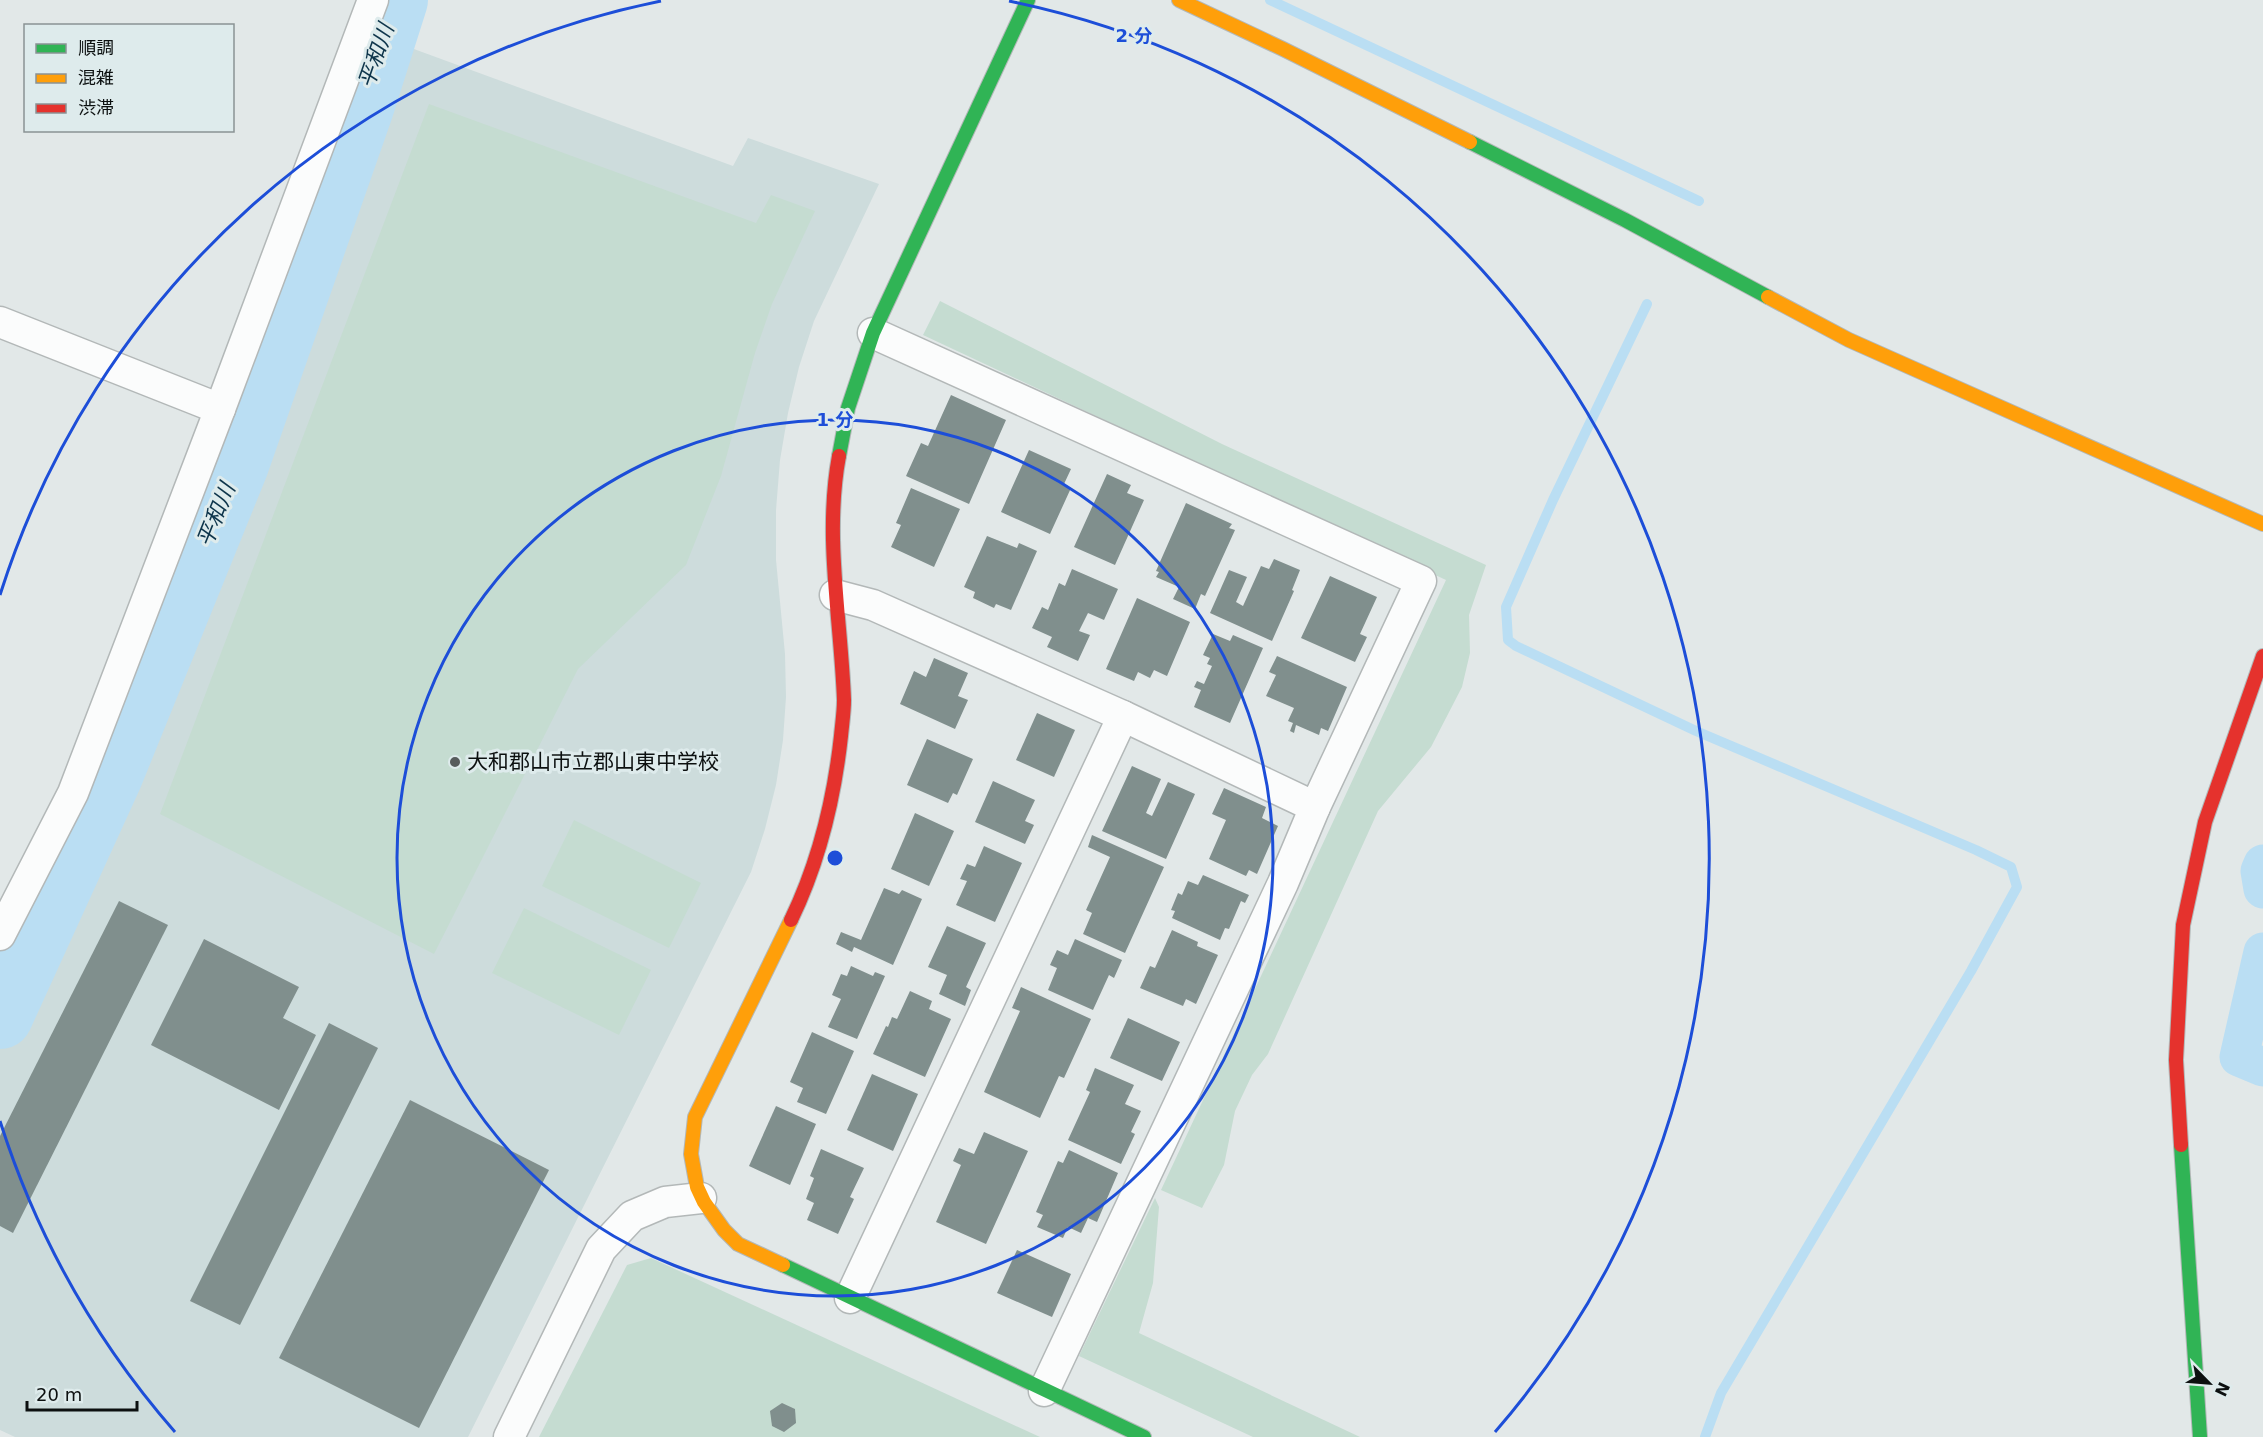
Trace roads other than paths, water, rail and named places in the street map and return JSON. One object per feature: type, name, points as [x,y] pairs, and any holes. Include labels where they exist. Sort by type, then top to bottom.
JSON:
[{"type":"street","points":[[0,935],[73,793],[373,0]]},
{"type":"street","points":[[1028,0],[873,333],[848,408],[834,484],[835,595],[844,702],[838,763],[824,834],[803,897],[694,1117],[690,1157],[693,1177],[701,1198],[712,1217],[738,1244],[1144,1437]]},
{"type":"street","points":[[1179,0],[1283,49],[1625,220],[1849,340],[2263,524]]},
{"type":"street","points":[[0,322],[220,409]]},
{"type":"street","points":[[873,333],[1420,581],[1315,807],[1283,883],[1044,1391]]},
{"type":"street","points":[[835,595],[873,605],[1123,716],[1315,807]]},
{"type":"street","points":[[2200,1437],[2176,1060],[2183,925],[2205,822],[2263,656]]},
{"type":"street","points":[[850,1298],[1123,716]]},
{"type":"street","points":[[509,1437],[601,1249],[632,1216],[665,1202],[701,1198]]},
{"type":"waterway","name":"平和川","points":[[0,1016],[110,775],[236,464],[361,107],[395,0]]},
{"type":"waterway","points":[[1270,0],[1699,201]]},
{"type":"waterway","points":[[1647,304],[1553,500],[1506,607],[1508,640],[1516,646],[1696,731],[1976,850],[2011,867],[2017,887],[1971,971],[1721,1393],[1705,1437]]},
{"type":"waterway","points":[[2263,864],[2260,871],[2263,889]]},
{"type":"waterway","points":[[2263,952],[2239,1057],[2263,1067]]},
{"type":"place","name":"大和郡山市立郡山東中学校","points":[[455,762]]}]
